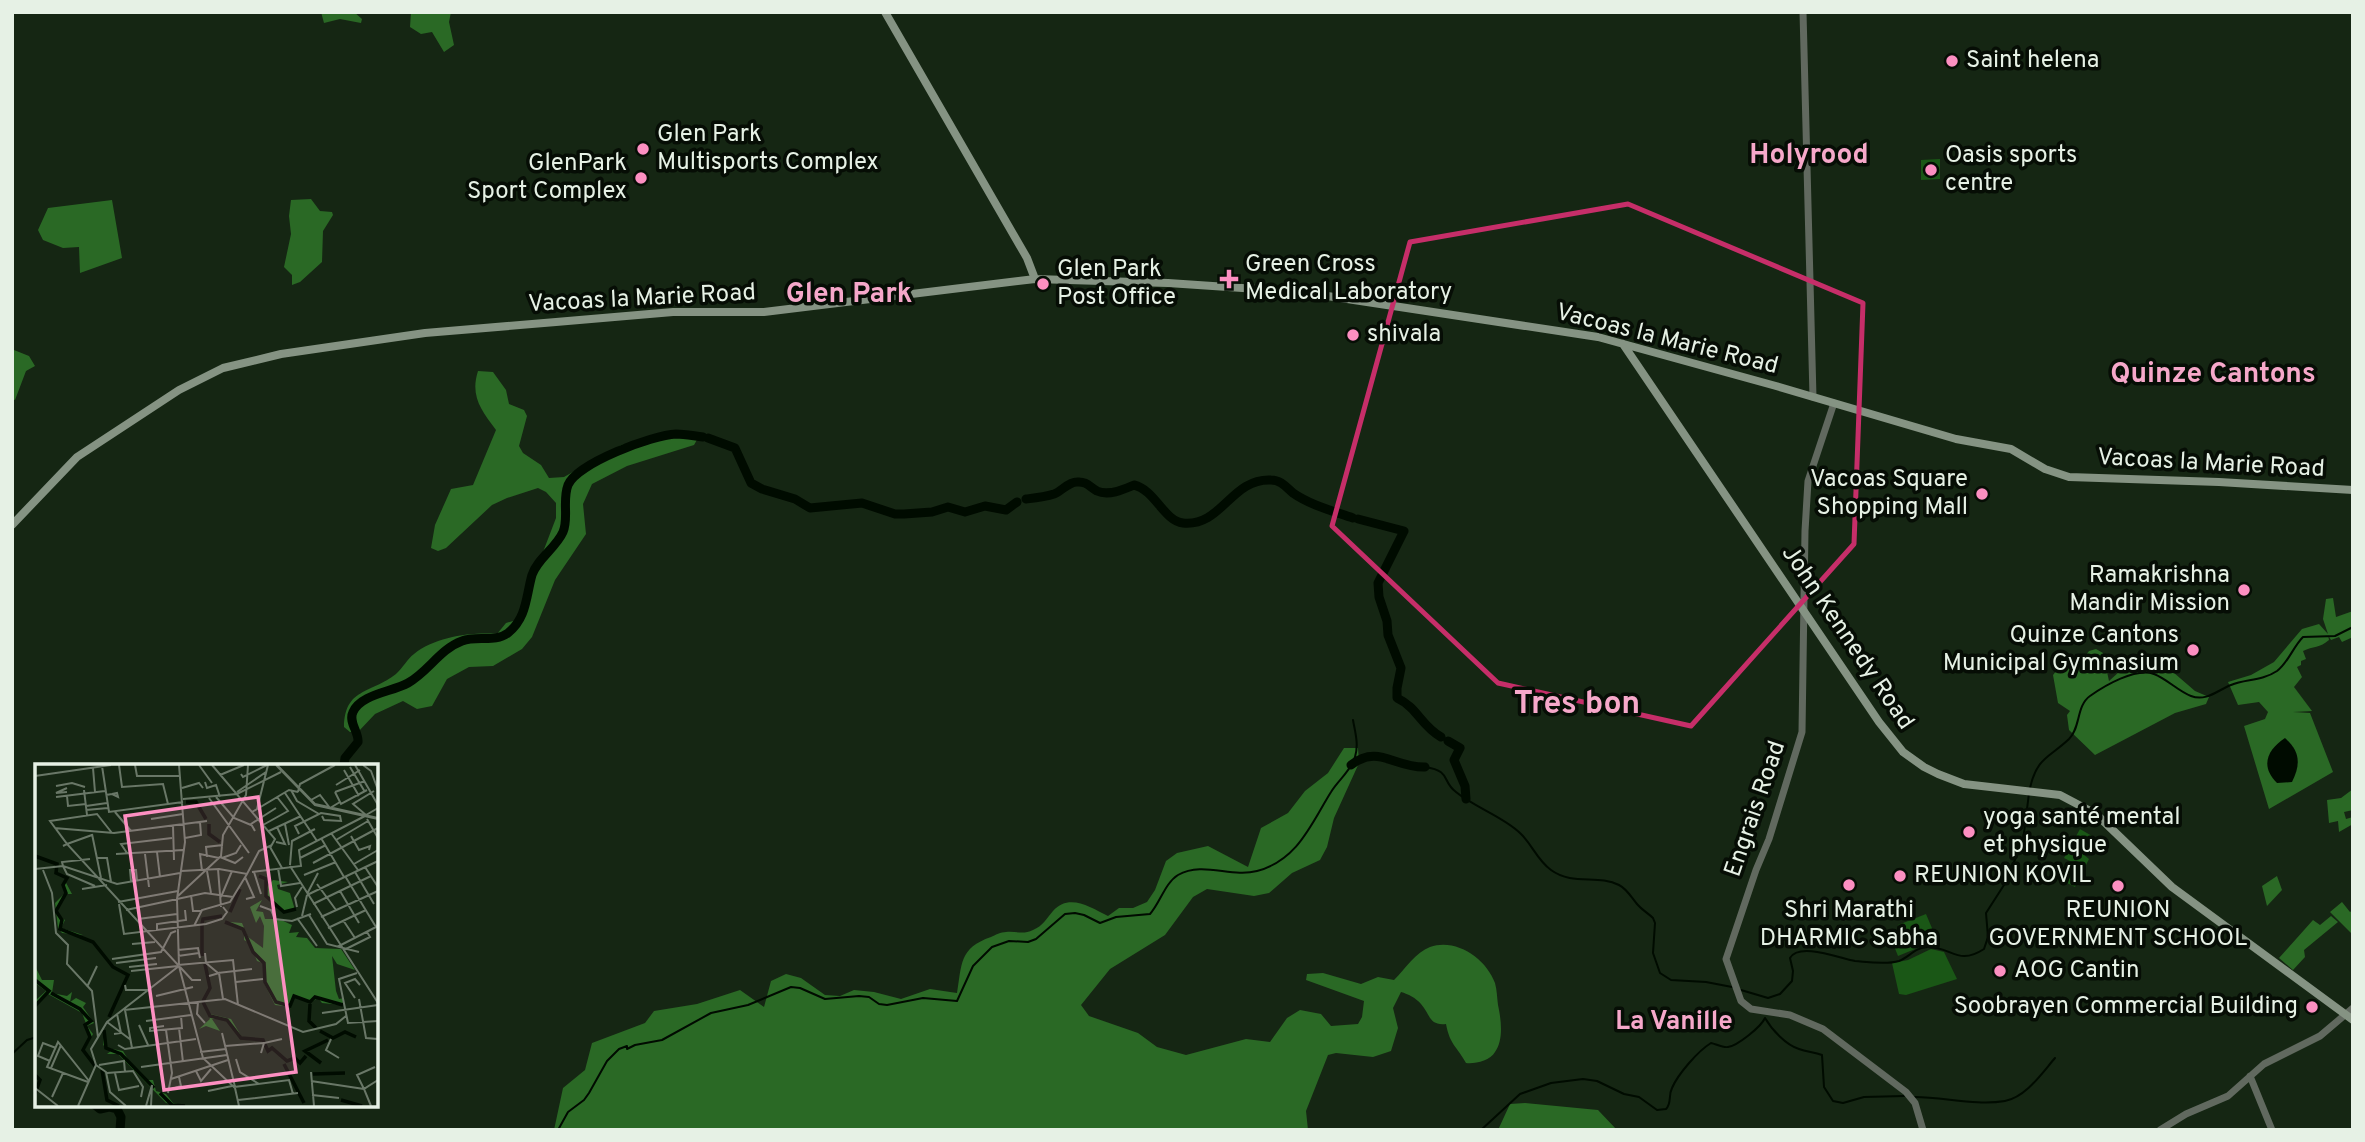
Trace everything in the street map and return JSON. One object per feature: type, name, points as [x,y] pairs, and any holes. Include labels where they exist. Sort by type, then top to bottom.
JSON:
[{"type":"main road","points":[[884,12],[1022,249],[1035,279]]},
{"type":"main road","name":"Vacoas la Marie Road","points":[[12,525],[76,457],[179,390],[223,368],[281,354],[425,333],[673,312],[764,312],[1035,279],[1162,282],[1301,292],[1598,337],[1956,439],[2011,450],[2045,469],[2070,477],[2353,490]]},
{"type":"main road","name":"John Kennedy Road","points":[[1623,344],[1897,746],[1910,758],[1938,775],[1964,784],[2035,791],[2067,798],[2096,814],[2172,887],[2353,1020]]},
{"type":"street","points":[[1803,12],[1813,397]]},
{"type":"street","name":"Engrais Road","points":[[1834,403],[1808,481],[1802,732],[1769,839],[1726,959],[1741,1001],[1751,1009],[1797,1017],[1834,1036],[1906,1092],[1915,1103],[1923,1130]]},
{"type":"street","points":[[2160,1130],[2186,1114],[2228,1096],[2271,1059],[2320,1036],[2353,1008]]},
{"type":"street","points":[[2250,1076],[2272,1130]]},
{"type":"highlighted area","points":[[1628,204],[1863,303],[1854,544],[1691,726],[1498,683],[1332,526],[1410,242]]},
{"type":"green space","points":[[321,12],[354,12],[362,19],[361,23],[340,19],[324,23]]},
{"type":"green space","points":[[411,12],[451,12],[449,22],[454,45],[444,52],[432,32],[421,34],[410,27]]},
{"type":"green space","name":"Oasis sports centre","points":[[1940,159],[1940,179],[1921,180],[1921,160]]},
{"type":"green space","points":[[311,199],[320,211],[332,212],[333,215],[323,231],[322,262],[300,282],[292,285],[292,275],[284,267],[291,234],[291,200]]},
{"type":"green space","points":[[112,200],[122,258],[80,273],[79,247],[63,248],[43,240],[38,230],[48,208]]},
{"type":"green space","points":[[14,350],[29,356],[35,366],[26,371],[15,400],[12,399]]},
{"type":"green space","points":[[478,371],[493,372],[506,390],[509,404],[524,410],[527,416],[519,446],[523,453],[541,465],[549,478],[564,477],[621,445],[683,432],[692,433],[698,438],[694,445],[627,466],[592,484],[583,504],[586,534],[555,580],[532,637],[522,649],[493,666],[469,667],[447,679],[432,706],[417,709],[403,701],[375,714],[358,732],[350,732],[344,727],[345,714],[354,698],[396,674],[423,648],[454,637],[497,634],[506,623],[520,619],[525,614],[530,586],[556,518],[556,503],[546,492],[538,488],[492,505],[446,548],[438,551],[431,548],[435,525],[451,489],[473,485],[496,430],[478,402],[475,388]]},
{"type":"green space","points":[[2333,598],[2336,617],[2353,611],[2353,637],[2342,642],[2339,637],[2331,640],[2328,635],[2329,640],[2326,643],[2303,651],[2306,659],[2297,667],[2302,677],[2294,687],[2312,711],[2293,712],[2310,713],[2333,772],[2269,809],[2244,726],[2265,719],[2268,712],[2259,702],[2238,705],[2228,682],[2251,675],[2274,662],[2302,629],[2319,624],[2328,634],[2323,619],[2326,599]]},
{"type":"green space","points":[[2096,649],[2103,653],[2109,681],[2129,663],[2143,661],[2166,666],[2195,691],[2209,697],[2206,704],[2175,713],[2095,755],[2069,730],[2067,715],[2070,711],[2058,703],[2053,675],[2062,664],[2077,667],[2089,651]]},
{"type":"green space","points":[[1344,748],[1358,748],[1359,763],[1334,818],[1327,847],[1320,860],[1292,873],[1269,893],[1254,896],[1207,889],[1193,897],[1165,935],[1110,969],[1081,1005],[1089,1016],[1138,1033],[1157,1047],[1186,1055],[1246,1039],[1270,1042],[1287,1018],[1300,1010],[1321,1014],[1331,1026],[1358,1024],[1362,1017],[1364,1001],[1306,980],[1307,974],[1323,973],[1361,984],[1378,977],[1394,980],[1425,949],[1450,945],[1478,959],[1495,983],[1501,1035],[1495,1052],[1486,1060],[1466,1063],[1451,1041],[1446,1024],[1433,1021],[1419,1002],[1401,992],[1393,1008],[1398,1028],[1391,1051],[1373,1057],[1336,1053],[1328,1055],[1306,1111],[1308,1130],[554,1130],[563,1088],[585,1070],[592,1043],[645,1023],[654,1011],[697,1004],[740,990],[764,1007],[771,981],[786,974],[801,978],[825,995],[840,996],[854,990],[901,999],[930,989],[957,993],[964,958],[973,946],[1002,932],[1023,933],[1033,930],[1059,906],[1066,903],[1080,903],[1108,916],[1119,908],[1133,908],[1147,902],[1155,890],[1166,861],[1177,853],[1208,846],[1248,867],[1261,828],[1288,813],[1305,791],[1328,773]]},
{"type":"green space","points":[[2353,789],[2353,810],[2344,812],[2346,819],[2353,817],[2353,824],[2339,832],[2338,821],[2329,823],[2327,800],[2341,798]]},
{"type":"green space","points":[[2080,829],[2092,836],[2083,854],[2089,859],[2075,887],[2067,883],[2079,861],[2064,858]]},
{"type":"green space","points":[[2277,876],[2282,890],[2267,906],[2262,886]]},
{"type":"green space","points":[[2342,902],[2350,912],[2353,910],[2353,935],[2330,912]]},
{"type":"green space","points":[[1926,914],[1937,940],[1898,956],[1892,941],[1903,937],[1898,925]]},
{"type":"green space","points":[[2331,916],[2338,922],[2304,950],[2305,957],[2293,970],[2279,958],[2313,920],[2320,925]]},
{"type":"green space","points":[[1931,949],[1944,952],[1957,979],[1906,995],[1899,994],[1892,963],[1908,960]]},
{"type":"green space","points":[[1510,1104],[1598,1110],[1617,1130],[1498,1130]]},
{"type":"shaded area","points":[[2285,738],[2294,748],[2298,764],[2292,782],[2277,783],[2267,764],[2270,753]]},
{"type":"waterway","points":[[344,764],[345,758],[358,742],[352,716],[363,701],[408,683],[454,645],[468,639],[503,636],[519,621],[534,569],[563,532],[566,491],[574,477],[600,459],[651,439],[676,434],[703,437]]},
{"type":"waterway","points":[[708,438],[735,448],[751,483],[795,499],[810,508],[862,503],[895,514],[904,514],[932,512],[948,507],[965,512],[985,506],[1006,510],[1017,502]]},
{"type":"waterway","points":[[1026,499],[1054,494],[1074,482],[1083,482],[1106,493],[1134,485],[1148,493],[1170,517],[1183,523],[1208,518],[1246,486],[1257,481],[1275,480],[1307,501],[1353,518]]},
{"type":"waterway","points":[[1358,519],[1404,531],[1378,583],[1388,635],[1401,668],[1397,698],[1441,737]]},
{"type":"waterway","points":[[2030,788],[2040,764],[2073,734],[2082,705],[2090,696],[2112,683],[2138,673],[2154,674],[2191,696],[2202,698],[2231,685],[2266,677],[2277,671],[2303,637],[2335,636],[2353,627]]},
{"type":"waterway","points":[[558,1130],[568,1112],[584,1100],[607,1061],[619,1049],[662,1040],[711,1013],[748,1005],[791,987],[825,999],[859,996],[869,997],[879,1004],[887,1005],[923,998],[957,1001],[973,966],[992,947],[1009,941],[1028,942],[1036,939],[1065,914],[1084,915],[1100,923],[1116,917],[1150,914],[1170,883],[1178,875],[1188,871],[1207,869],[1247,873],[1271,866],[1283,859],[1302,839],[1334,788],[1351,767],[1357,747],[1353,720]]},
{"type":"waterway","points":[[1448,741],[1460,748],[1454,760],[1465,786],[1466,799]]},
{"type":"waterway","points":[[1351,765],[1361,759],[1378,757],[1425,767]]},
{"type":"waterway","points":[[1425,767],[1439,771],[1456,792],[1513,827],[1542,862],[1559,875],[1603,880],[1624,889],[1653,918],[1653,953],[1660,973],[1671,980],[1732,987]]},
{"type":"waterway","points":[[1741,990],[1768,998],[1780,994],[1792,981],[1790,958],[1802,951],[1820,952],[1855,961],[1883,963],[1899,961],[1924,947],[1961,956],[1975,954],[1984,949],[1988,937],[1986,913],[2004,885],[2023,841],[2029,793]]},
{"type":"waterway","points":[[1481,1130],[1520,1094],[1551,1083],[1583,1079],[1597,1081],[1624,1094],[1639,1097],[1657,1110],[1666,1109],[1675,1082],[1700,1051],[1711,1043],[1732,1046],[1754,1031],[1765,1018],[1775,1032],[1789,1044],[1822,1055],[1824,1087],[1833,1101],[1843,1103],[1864,1097],[1904,1096]]},
{"type":"waterway","points":[[12,1054],[27,1040],[35,1038]]},
{"type":"waterway","points":[[1915,1097],[1983,1102],[2013,1099],[2027,1090],[2055,1058]]},
{"type":"waterway","points":[[98,1107],[109,1107]]},
{"type":"waterway","points":[[109,1107],[117,1109],[121,1117],[120,1130]]},
{"type":"place","name":"Saint helena","points":[[1952,61]]},
{"type":"place","name":"Glen Park Multisports Complex","points":[[643,149]]},
{"type":"place","name":"Oasis sports centre","points":[[1931,170]]},
{"type":"place","name":"GlenPark Sport Complex","points":[[641,178]]},
{"type":"place","name":"Green Cross Medical Laboratory","points":[[1229,279]]},
{"type":"place","name":"Glen Park Post Office","points":[[1043,284]]},
{"type":"place","name":"shivala","points":[[1353,335]]},
{"type":"place","name":"Vacoas Square Shopping Mall","points":[[1982,494]]},
{"type":"place","name":"Ramakrishna Mandir Mission","points":[[2244,590]]},
{"type":"place","name":"Quinze Cantons Municipal Gymnasium","points":[[2193,650]]},
{"type":"place","name":"yoga santé mental et physique","points":[[1969,832]]},
{"type":"place","name":"REUNION KOVIL","points":[[1900,876]]},
{"type":"place","name":"Shri Marathi DHARMIC Sabha","points":[[1849,885]]},
{"type":"place","name":"REUNION GOVERNMENT SCHOOL","points":[[2118,886]]},
{"type":"place","name":"AOG Cantin","points":[[2000,971]]},
{"type":"place","name":"Soobrayen Commercial Building","points":[[2312,1007]]},
{"type":"district","name":"Holyrood","points":[[1809,156]]},
{"type":"district","name":"Glen Park","points":[[849,295]]},
{"type":"district","name":"Quinze Cantons","points":[[2213,375]]},
{"type":"district","name":"Tres bon","points":[[1577,705]]},
{"type":"district","name":"La Vanille","points":[[1674,1022]]}]
